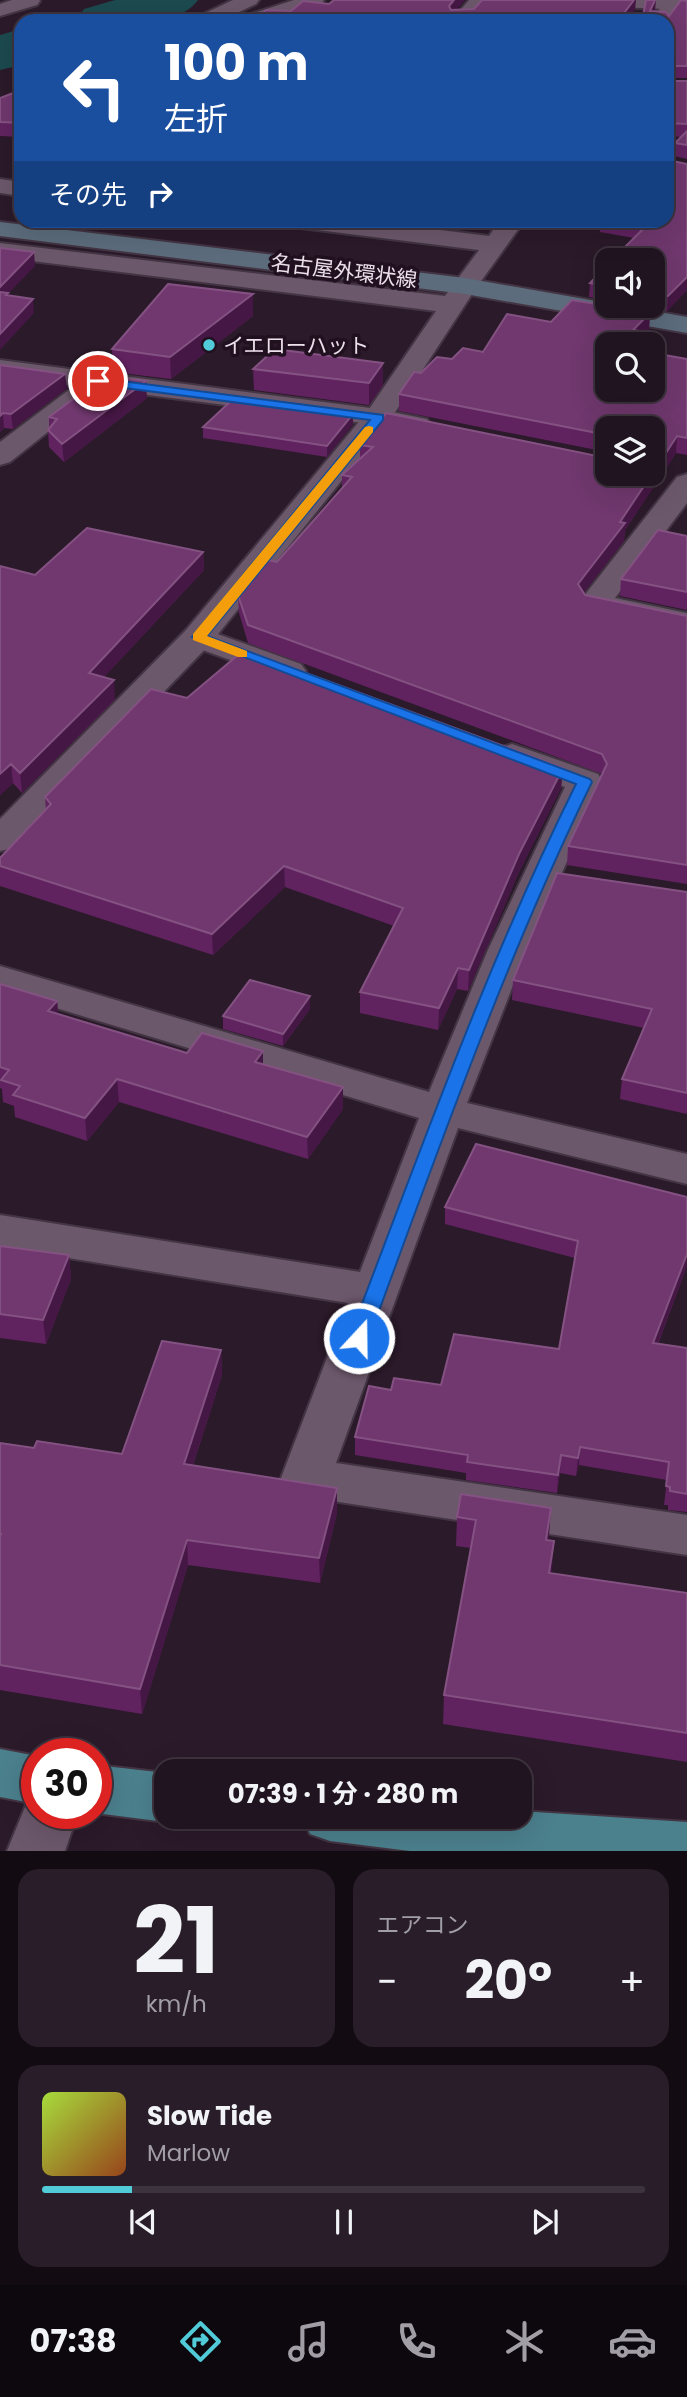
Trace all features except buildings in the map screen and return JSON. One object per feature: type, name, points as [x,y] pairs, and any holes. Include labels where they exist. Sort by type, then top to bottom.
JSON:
[{"type":"main road","name":"名古屋外環状線","points":[[183,228],[481,264],[595,285]]},
{"type":"main road","name":"名古屋外環状線","points":[[0,229],[481,264],[687,324]]},
{"type":"main road","points":[[665,297],[687,301]]},
{"type":"main road","points":[[0,1773],[21,1777]]},
{"type":"main road","points":[[112,1790],[154,1795]]},
{"type":"main road","points":[[435,1829],[687,1847]]},
{"type":"street","points":[[0,10],[30,1],[26,0]]},
{"type":"street","points":[[219,14],[249,0]]},
{"type":"street","points":[[271,14],[314,0]]},
{"type":"street","points":[[467,14],[480,0]]},
{"type":"street","points":[[595,0],[674,7]]},
{"type":"street","points":[[327,228],[481,264]]},
{"type":"street","points":[[0,250],[481,264]]},
{"type":"street","points":[[0,840],[198,637],[379,417],[481,264]]},
{"type":"street","points":[[0,368],[379,417],[446,431]]},
{"type":"street","points":[[0,456],[98,381]]},
{"type":"street","points":[[679,480],[595,603],[687,623]]},
{"type":"street","points":[[198,637],[314,681]]},
{"type":"street","points":[[482,744],[584,782],[539,874],[444,1111],[306,1478],[687,1535]]},
{"type":"street","points":[[539,874],[579,881]]},
{"type":"street","points":[[0,978],[444,1111],[687,1169]]},
{"type":"street","points":[[0,1231],[377,1291]]},
{"type":"street","points":[[36,1851],[44,1829]]},
{"type":"waterway","points":[[126,14],[171,0]]},
{"type":"waterway","points":[[0,53],[14,48]]},
{"type":"slow traffic","points":[[242,654],[198,637],[369,429]]},
{"type":"place","name":"イエローハット","points":[[209,345]]},
{"type":"route","points":[[98,381],[379,417],[198,637],[584,782],[539,874],[444,1111],[359,1338]]}]
